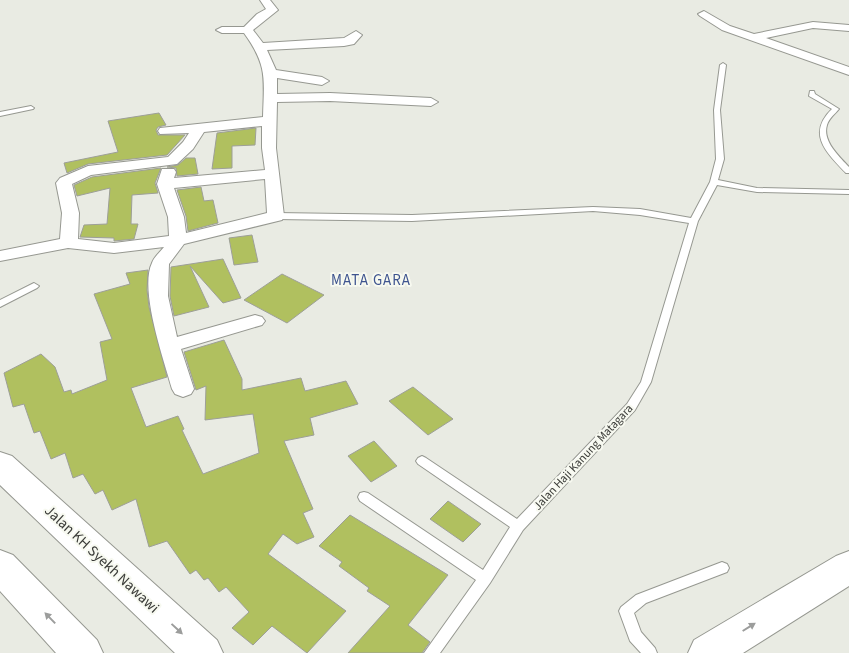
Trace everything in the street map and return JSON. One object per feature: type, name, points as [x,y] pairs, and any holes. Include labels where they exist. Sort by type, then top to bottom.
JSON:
[{"type":"main road","name":"Jalan KH Syekh Nawawi","points":[[0,465],[204,653]]},
{"type":"main road","points":[[0,566],[83,653]]},
{"type":"main road","points":[[708,653],[849,567]]},
{"type":"street","points":[[222,30],[247,30],[255,21],[272,10],[265,0]]},
{"type":"street","points":[[704,14],[726,28],[849,71]]},
{"type":"street","points":[[753,37],[809,24],[835,24],[849,28]]},
{"type":"street","points":[[0,256],[68,243],[114,248],[178,240],[276,216],[268,121],[271,73],[260,47],[247,30]]},
{"type":"street","points":[[260,47],[344,42],[350,41],[356,35]]},
{"type":"street","points":[[271,73],[322,81]]},
{"type":"street","points":[[270,99],[314,95],[391,102],[430,102]]},
{"type":"street","points":[[165,131],[268,121]]},
{"type":"street","points":[[183,390],[172,345],[160,312],[158,273],[160,264],[178,240],[176,217],[165,184],[172,161],[182,149],[194,142],[198,127]]},
{"type":"street","points":[[68,243],[73,224],[72,206],[64,183],[68,179],[88,171],[172,161]]},
{"type":"street","points":[[165,184],[273,174]]},
{"type":"street","points":[[172,345],[255,321]]},
{"type":"lane","name":"Jalan Haji Kanung Matagara","points":[[431,653],[485,579],[518,526],[631,407],[646,382],[694,222],[714,182],[720,159],[718,110],[723,65]]},
{"type":"lane","points":[[812,92],[811,95],[836,109],[824,122],[822,140],[830,152],[849,171]]},
{"type":"lane","points":[[0,114],[31,108]]},
{"type":"lane","points":[[714,182],[757,190],[849,192]]},
{"type":"lane","points":[[276,216],[412,218],[593,209],[640,212],[694,222]]},
{"type":"lane","points":[[0,304],[34,286]]},
{"type":"lane","points":[[422,461],[518,526]]},
{"type":"lane","points":[[364,497],[485,579]]},
{"type":"lane","points":[[650,653],[635,636],[626,611],[641,599],[722,568]]},
{"type":"building","points":[[159,113],[166,125],[158,127],[156,130],[158,135],[185,135],[167,155],[88,164],[67,173],[64,163],[118,152],[108,121]]},
{"type":"building","points":[[256,128],[255,145],[232,146],[232,168],[212,169],[217,133]]},
{"type":"building","points":[[186,158],[195,158],[198,174],[177,176],[176,168],[167,167],[178,165]]},
{"type":"building","points":[[161,168],[155,183],[158,193],[132,195],[131,224],[138,224],[134,239],[114,241],[114,238],[80,237],[84,225],[107,224],[110,188],[77,196],[74,185],[92,177]]},
{"type":"building","points":[[201,187],[204,201],[213,200],[218,223],[188,231],[186,216],[177,190]]},
{"type":"building","points":[[252,235],[258,262],[234,265],[229,238]]},
{"type":"building","points":[[223,259],[241,298],[223,303],[190,266],[209,307],[174,316],[170,296],[171,267]]},
{"type":"building","points":[[148,270],[147,290],[149,307],[167,377],[131,388],[146,427],[178,416],[184,429],[182,430],[203,474],[259,453],[253,414],[205,420],[206,386],[196,390],[184,352],[224,340],[242,379],[242,390],[301,378],[305,391],[346,381],[358,404],[310,418],[314,435],[284,441],[313,509],[303,513],[314,537],[297,544],[283,534],[268,554],[346,611],[307,653],[272,626],[253,645],[232,628],[249,612],[226,587],[219,592],[208,578],[204,580],[196,570],[190,574],[167,541],[149,547],[136,499],[112,510],[103,490],[95,494],[83,474],[73,478],[65,453],[51,459],[40,431],[34,433],[24,404],[13,407],[4,373],[41,354],[55,367],[64,392],[71,390],[72,394],[107,380],[100,342],[112,339],[94,294],[130,284],[126,273]]},
{"type":"building","points":[[282,274],[324,295],[287,323],[244,300]]},
{"type":"building","points":[[413,387],[453,419],[428,435],[389,401]]},
{"type":"building","points":[[374,441],[397,466],[371,482],[348,456]]},
{"type":"building","points":[[448,501],[481,524],[463,542],[430,519]]},
{"type":"building","points":[[350,515],[448,575],[408,625],[430,642],[422,653],[348,653],[390,606],[367,591],[369,588],[339,566],[342,562],[319,546]]},
{"type":"district","name":"MATA GARA","points":[[371,280]]}]
